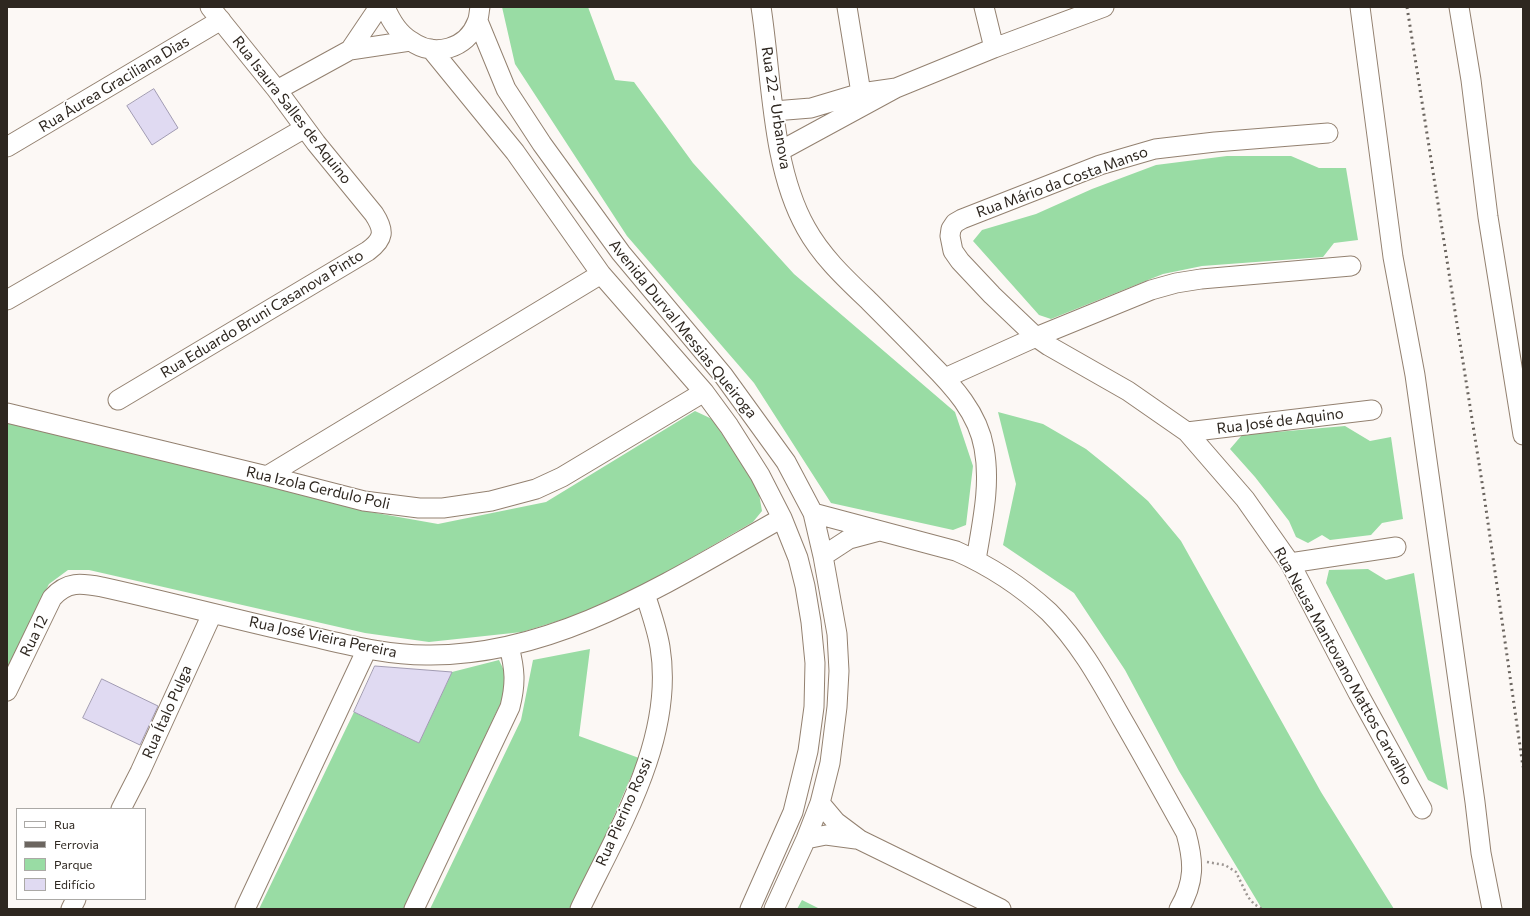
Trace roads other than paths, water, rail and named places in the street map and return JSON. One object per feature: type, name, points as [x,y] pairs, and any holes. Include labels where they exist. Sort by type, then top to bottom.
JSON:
[{"type":"street","points":[[350,50],[378,7]]},
{"type":"street","points":[[385,7],[400,32],[410,41],[420,47],[442,50],[455,47],[465,41],[472,32],[479,14]]},
{"type":"street","name":"Rua 22 - Urbanova","points":[[761,7],[780,151],[792,198],[806,229],[822,253],[836,269],[945,378],[960,396],[981,434],[984,447],[987,482],[985,506],[976,560]]},
{"type":"street","points":[[847,7],[863,99]]},
{"type":"street","points":[[984,7],[994,48]]},
{"type":"street","points":[[774,111],[811,108],[863,99],[896,88],[994,48],[1104,7]]},
{"type":"street","points":[[1360,7],[1393,256],[1415,375],[1481,854],[1492,909]]},
{"type":"street","points":[[1459,7],[1471,80],[1488,217],[1523,435]]},
{"type":"street","name":"Rua Isaura Salles de Aquino","points":[[215,13],[374,214]]},
{"type":"street","name":"Rua Áurea Graciliana Dias","points":[[7,147],[215,13]]},
{"type":"street","name":"Avenida Durval Messias Queiroga","points":[[479,14],[506,89],[542,144],[621,253],[723,375],[786,462],[813,513],[823,556],[837,634],[839,671],[837,707],[830,763],[820,803],[806,839],[774,909]]},
{"type":"street","points":[[277,90],[350,50],[410,41]]},
{"type":"street","name":"Avenida Durval Messias Queiroga","points":[[431,49],[515,152],[601,274],[704,392],[729,426],[760,475],[782,518],[798,558],[805,586],[811,622],[815,663],[814,708],[808,751],[793,812],[750,909]]},
{"type":"street","points":[[780,151],[863,99]]},
{"type":"street","points":[[7,300],[305,128]]},
{"type":"street","name":"Rua Mário da Costa Manso","points":[[950,236],[951,229],[955,223],[962,219],[1100,165],[1142,152],[1180,145],[1328,133]]},
{"type":"street","name":"Rua Eduardo Bruni Casanova Pinto","points":[[118,400],[368,251],[380,240],[382,231],[380,223],[374,214]]},
{"type":"street","name":"Rua Neusa Mantovano Mattos Carvalho","points":[[950,236],[952,251],[960,261],[992,295],[1036,337],[1128,391],[1187,432],[1245,499],[1290,563],[1358,693],[1422,810]]},
{"type":"street","points":[[945,378],[1036,337],[1151,290],[1176,283],[1201,279],[1351,266]]},
{"type":"street","points":[[267,476],[601,274]]},
{"type":"street","name":"Rua Izola Gerdulo Poli","points":[[7,413],[364,501],[400,506],[443,508],[491,501],[536,489],[562,477],[704,392]]},
{"type":"street","name":"Rua José de Aquino","points":[[1187,432],[1372,410]]},
{"type":"street","points":[[813,513],[956,551],[976,560],[1012,582],[1049,613],[1074,641],[1096,673],[1186,833],[1192,854],[1192,871],[1189,889],[1179,909]]},
{"type":"street","name":"Rua José Vieira Pereira","points":[[66,587],[85,584],[139,595],[212,614],[390,653],[432,655],[460,653],[509,646],[583,624],[645,594],[782,518]]},
{"type":"street","points":[[823,556],[849,539],[881,531]]},
{"type":"street","points":[[1290,563],[1396,547]]},
{"type":"street","name":"Rua 12","points":[[7,691],[52,598],[59,590],[66,587]]},
{"type":"street","name":"Rua Pierino Rossi","points":[[580,909],[634,797],[648,763],[657,728],[662,693],[661,655],[657,632],[645,594]]},
{"type":"street","name":"Rua Ítalo Pulga","points":[[122,808],[140,772],[212,614]]},
{"type":"street","points":[[414,909],[510,707],[515,689],[514,663],[509,646]]},
{"type":"street","points":[[245,909],[367,649]]},
{"type":"street","points":[[820,803],[836,822],[860,840],[1001,909]]},
{"type":"street","points":[[806,839],[826,835],[860,840]]},
{"type":"street","points":[[71,909],[76,900]]},
{"type":"railway","points":[[1407,7],[1484,495],[1523,767]]}]
